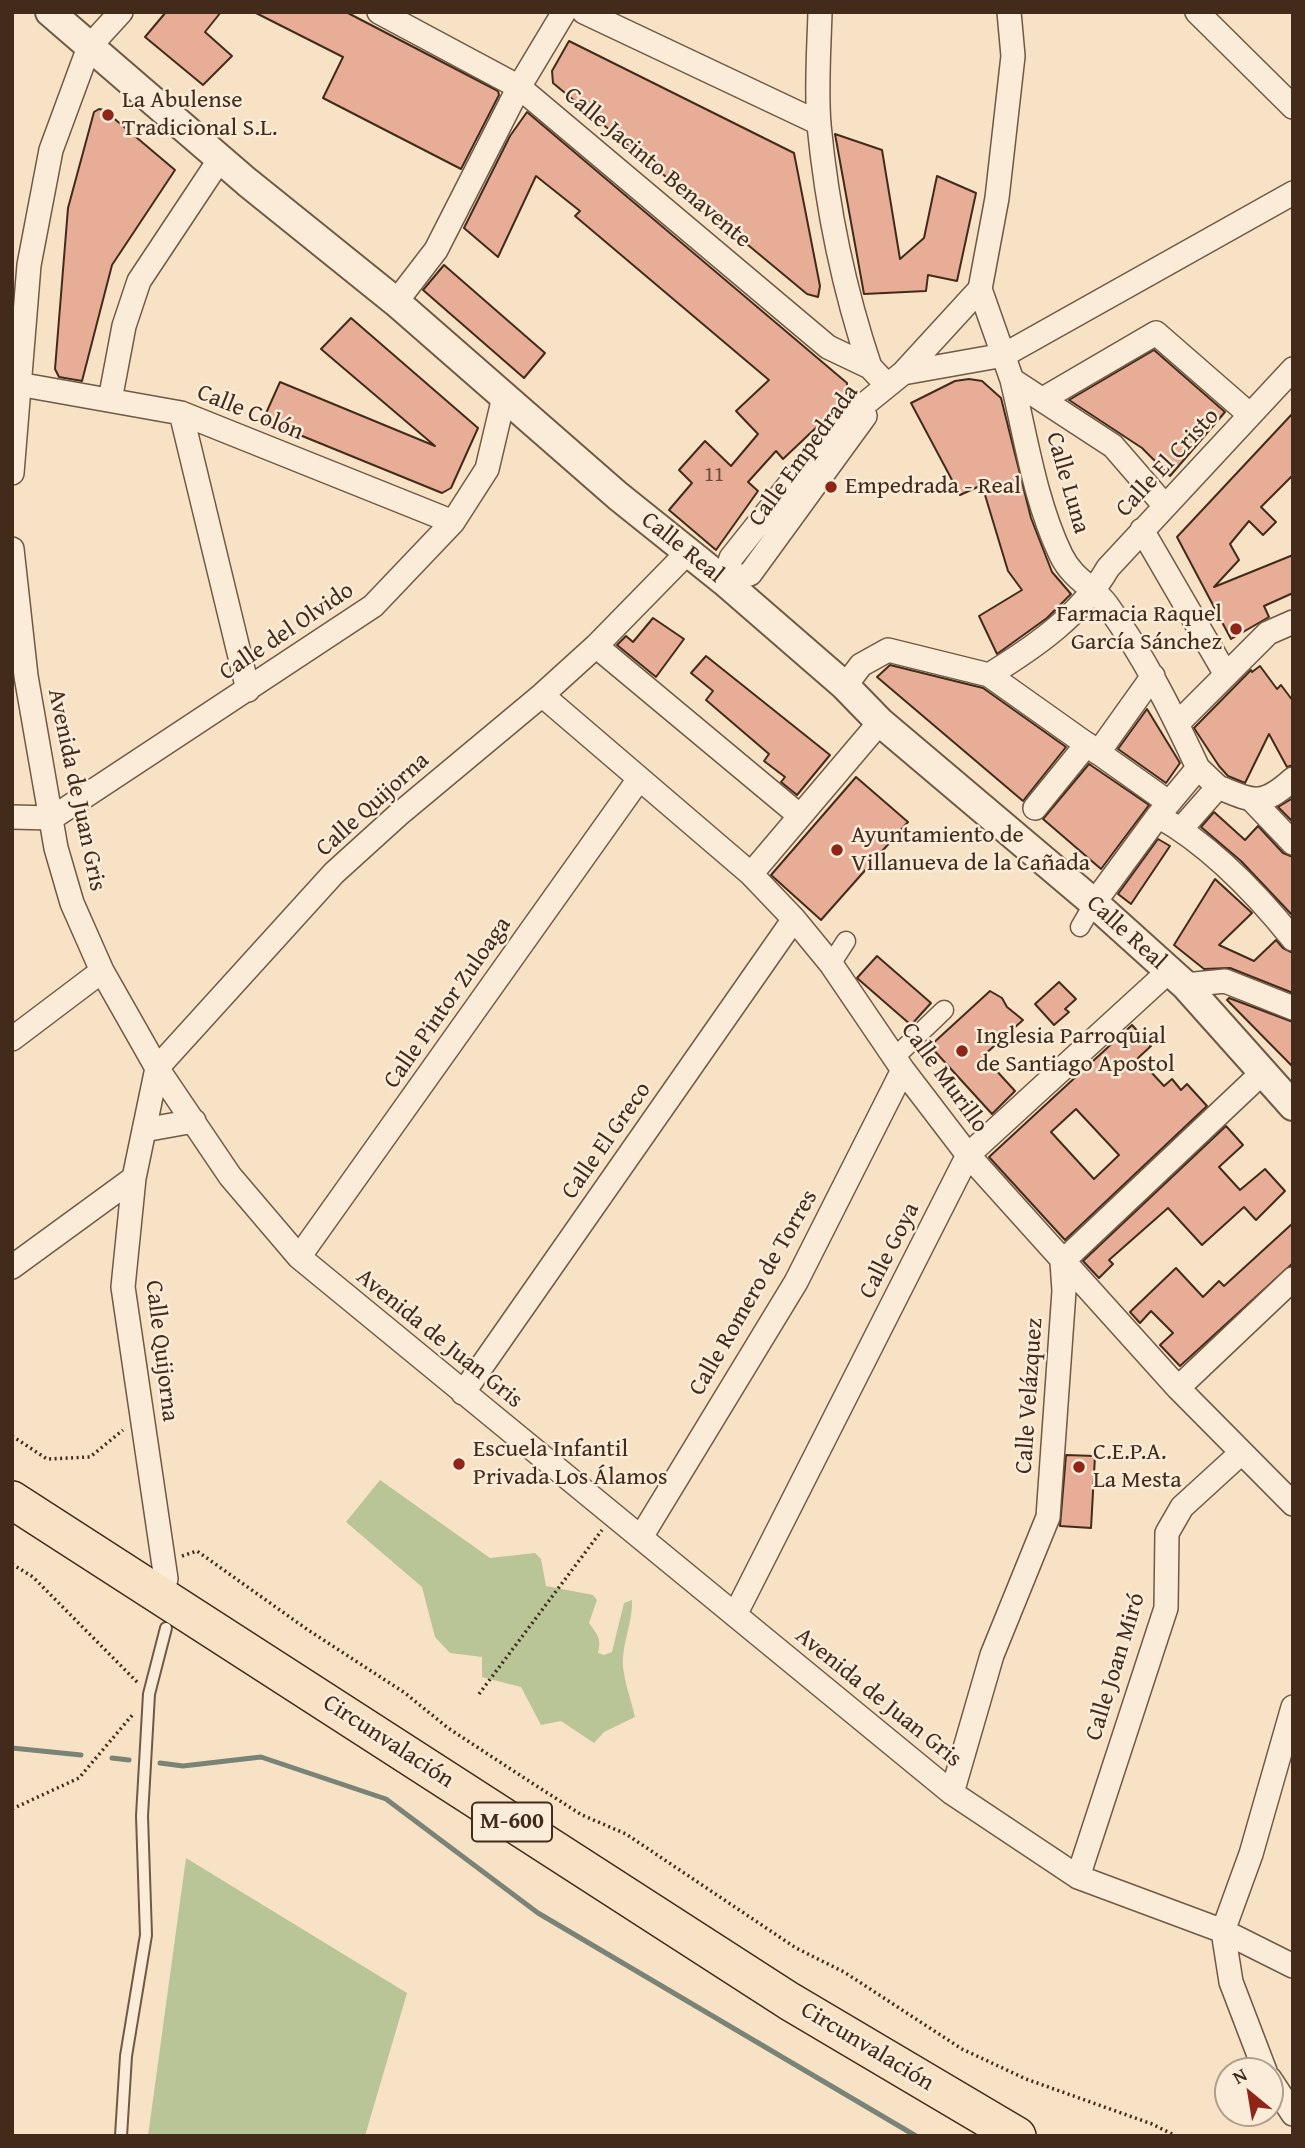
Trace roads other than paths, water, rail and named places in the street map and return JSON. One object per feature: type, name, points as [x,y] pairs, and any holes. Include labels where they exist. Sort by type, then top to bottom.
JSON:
[{"type":"highway","name":"Circunvalación","points":[[12,1500],[789,2001],[1017,2136]]},
{"type":"street","name":"Calle Real","points":[[50,12],[220,159],[396,302],[845,686],[880,722],[1094,903],[1177,978],[1293,1106]]},
{"type":"street","points":[[12,473],[18,384],[20,259],[51,150],[89,47],[121,12]]},
{"type":"street","name":"Calle Jacinto Benavente","points":[[379,12],[519,88],[828,346],[895,379]]},
{"type":"street","points":[[396,302],[436,250],[519,88],[564,12]]},
{"type":"street","points":[[584,12],[819,123]]},
{"type":"street","points":[[820,12],[819,123],[834,224],[851,306],[870,367]]},
{"type":"street","points":[[1004,355],[980,289],[997,198],[1013,55],[1009,12]]},
{"type":"street","points":[[1197,12],[1293,107]]},
{"type":"street","points":[[110,400],[124,326],[139,281],[220,159]]},
{"type":"street","name":"Calle Empedrada","points":[[724,582],[731,558],[796,475],[845,420],[895,379],[1004,355],[1293,193]]},
{"type":"street","points":[[895,379],[980,289]]},
{"type":"street","points":[[828,346],[841,331],[851,306]]},
{"type":"street","points":[[1043,400],[1156,333],[1249,414]]},
{"type":"street","name":"Calle Luna","points":[[1004,355],[1048,523],[1073,574],[1105,602],[1153,676],[1198,768]]},
{"type":"street","name":"Calle El Cristo","points":[[989,675],[1035,647],[1093,594],[1108,568],[1293,369]]},
{"type":"street","points":[[1012,380],[1113,446],[1165,506]]},
{"type":"street","name":"Calle Colón","points":[[18,384],[181,413],[453,522]]},
{"type":"street","name":"Calle del Olvido","points":[[52,818],[373,606],[453,522],[487,469],[504,397]]},
{"type":"street","points":[[181,413],[248,690]]},
{"type":"street","points":[[1142,530],[1225,673]]},
{"type":"street","name":"Avenida de Juan Gris","points":[[12,550],[26,676],[57,848],[72,904],[102,971],[157,1068],[230,1176],[299,1257],[952,1793],[1078,1877],[1223,1931],[1293,1966]]},
{"type":"street","name":"Calle Quijorna","points":[[165,1571],[123,1287],[134,1178],[157,1068],[334,873],[398,815],[542,695],[596,646],[687,553]]},
{"type":"street","points":[[1178,723],[1225,673],[1268,633],[1293,622]]},
{"type":"street","points":[[596,646],[800,816]]},
{"type":"street","points":[[845,686],[861,665],[888,650],[989,675],[1093,749],[1163,809],[1181,829],[1269,908],[1293,939]]},
{"type":"street","points":[[1035,808],[1093,749],[1153,676]]},
{"type":"street","name":"Calle Murillo","points":[[542,695],[751,874],[794,919],[831,964],[899,1063],[968,1155],[1178,1388],[1240,1454],[1293,1504]]},
{"type":"street","points":[[751,874],[880,722]]},
{"type":"street","points":[[1080,927],[1094,903],[1163,809],[1198,768],[1218,787],[1253,802],[1293,843]]},
{"type":"street","name":"Calle Pintor Zuloaga","points":[[299,1257],[639,779]]},
{"type":"street","points":[[1253,802],[1273,797],[1293,779]]},
{"type":"street","points":[[1181,829],[1218,787]]},
{"type":"street","points":[[12,817],[52,818]]},
{"type":"street","name":"Calle El Greco","points":[[463,1393],[794,919]]},
{"type":"street","points":[[831,964],[846,941]]},
{"type":"street","points":[[12,1039],[102,971]]},
{"type":"street","points":[[1177,978],[1225,981],[1293,1008]]},
{"type":"street","name":"Calle Goya","points":[[735,1615],[968,1155],[1177,978]]},
{"type":"street","points":[[899,1063],[944,1010]]},
{"type":"street","name":"Calle Romero de Torres","points":[[641,1537],[796,1282],[899,1063]]},
{"type":"street","points":[[1062,1262],[1262,1073]]},
{"type":"street","points":[[144,1130],[194,1121]]},
{"type":"street","points":[[12,1267],[134,1178]]},
{"type":"street","name":"Calle Velázquez","points":[[952,1793],[992,1656],[1048,1517],[1064,1291],[1062,1262]]},
{"type":"street","points":[[1178,1388],[1293,1279]]},
{"type":"street","name":"Calle Joan Miró","points":[[1078,1877],[1166,1608],[1167,1533],[1182,1507],[1240,1454]]},
{"type":"street","points":[[1260,2057],[1231,1982],[1223,1931],[1251,1854],[1293,1707]]},
{"type":"lane","points":[[121,2136],[126,2056],[145,1935],[142,1816],[149,1694],[166,1628]]},
{"type":"waterway","points":[[12,1748],[81,1755]]},
{"type":"waterway","points":[[160,1763],[183,1766],[261,1757],[386,1799],[538,1913],[916,2136]]},
{"type":"waterway","points":[[112,1758],[129,1760]]},
{"type":"place","name":"La Abulense Tradicional S.L.","points":[[108,115]]},
{"type":"place","name":"Empedrada - Real","points":[[831,487]]},
{"type":"place","name":"Farmacia Raquel García Sánchez","points":[[1236,629]]},
{"type":"place","name":"Ayuntamiento de Villanueva de la Cañada","points":[[837,850]]},
{"type":"place","name":"Inglesia Parroquial de Santiago Apostol","points":[[962,1051]]},
{"type":"place","name":"Escuela Infantil Privada Los Álamos","points":[[459,1464]]},
{"type":"place","name":"C.E.P.A. La Mesta","points":[[1079,1467]]}]
